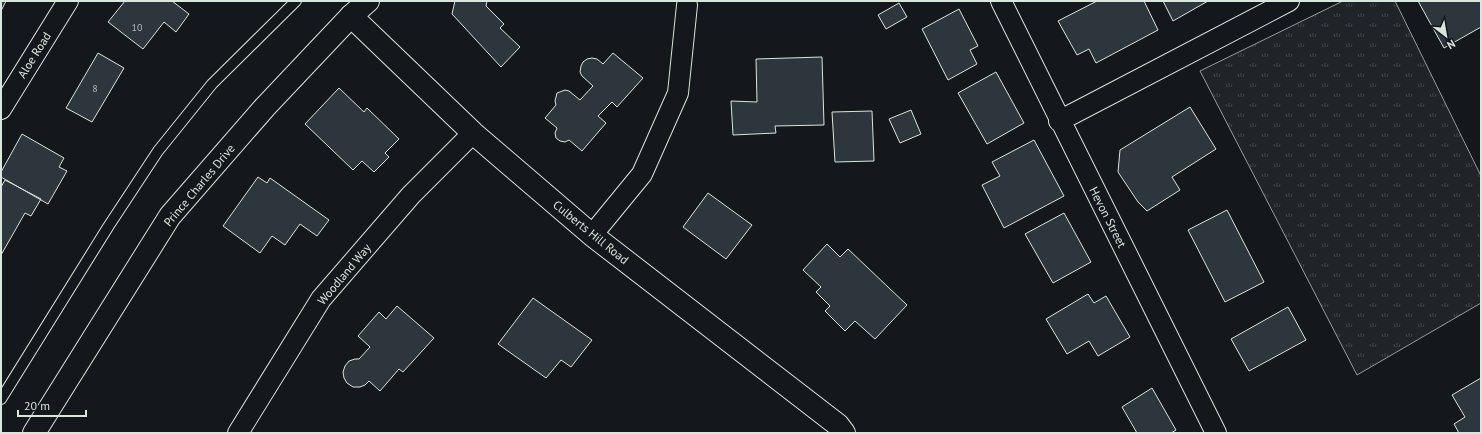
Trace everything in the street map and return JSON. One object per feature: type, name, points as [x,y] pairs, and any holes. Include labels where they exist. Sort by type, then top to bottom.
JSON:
[{"type":"main road","name":"Prince Charles Drive","points":[[34,433],[170,216],[265,107],[351,16],[368,1]]},
{"type":"main road","name":"Culberts Hill Road","points":[[351,16],[472,133],[592,235],[838,425],[844,433]]},
{"type":"street","name":"Aloe Road","points":[[1,109],[68,1]]},
{"type":"street","name":"Hevon Street","points":[[1001,1],[1059,121],[1216,433]]},
{"type":"street","points":[[1059,121],[1289,1]]},
{"type":"street","points":[[592,235],[642,174],[678,93],[687,5]]},
{"type":"street","name":"Woodland Way","points":[[238,433],[321,299],[411,194],[472,133]]},
{"type":"lane","points":[[1,399],[108,227],[158,151],[212,84],[296,1]]},
{"type":"green space","points":[[1343,1],[1395,1],[1481,176],[1481,303],[1357,375],[1200,71]]},
{"type":"building","points":[[1,1],[6,1],[1,11]]},
{"type":"building","points":[[125,1],[172,1],[189,14],[176,32],[164,22],[143,49],[108,22]]},
{"type":"building","points":[[455,1],[487,1],[486,6],[504,24],[500,28],[520,47],[501,67],[452,14]]},
{"type":"building","points":[[1097,1],[1144,1],[1158,30],[1096,63],[1089,49],[1077,55],[1058,21]]},
{"type":"building","points":[[1163,1],[1208,1],[1173,21]]},
{"type":"building","points":[[1418,1],[1481,1],[1481,27],[1444,48]]},
{"type":"building","points":[[899,3],[907,17],[886,29],[878,15]]},
{"type":"building","points":[[959,9],[978,46],[970,50],[977,64],[948,80],[922,29]]},
{"type":"building","points":[[98,53],[124,68],[92,122],[66,108]]},
{"type":"building","points":[[613,53],[643,78],[617,107],[612,102],[598,116],[606,123],[582,151],[569,140],[565,142],[556,138],[555,133],[557,128],[545,118],[556,105],[555,101],[557,93],[565,90],[569,91],[580,100],[593,86],[582,76],[580,72],[583,62],[592,58],[597,59],[603,64]]},
{"type":"building","points":[[822,57],[824,125],[775,126],[776,133],[733,135],[731,101],[757,102],[756,59]]},
{"type":"building","points":[[996,72],[1024,123],[987,144],[958,93]]},
{"type":"building","points":[[339,88],[364,112],[367,108],[399,139],[385,153],[389,157],[374,172],[362,161],[353,170],[305,124]]},
{"type":"building","points":[[1190,107],[1216,149],[1172,177],[1180,190],[1147,211],[1138,202],[1118,172],[1120,150]]},
{"type":"building","points":[[911,110],[921,134],[900,143],[889,119]]},
{"type":"building","points":[[872,111],[874,161],[835,162],[832,112]]},
{"type":"building","points":[[22,134],[64,158],[59,167],[67,171],[48,204],[1,177],[1,172]]},
{"type":"building","points":[[1034,140],[1064,196],[1004,228],[982,185],[1000,176],[992,162]]},
{"type":"building","points":[[258,177],[267,183],[270,178],[329,220],[317,236],[300,224],[285,245],[272,236],[260,253],[223,226]]},
{"type":"building","points":[[5,180],[41,199],[31,216],[25,213],[1,255],[1,187]]},
{"type":"building","points":[[708,193],[752,225],[726,259],[683,227]]},
{"type":"building","points":[[1227,210],[1264,282],[1225,302],[1188,230]]},
{"type":"building","points":[[1064,213],[1091,262],[1053,283],[1025,234]]},
{"type":"building","points":[[827,244],[840,257],[848,249],[907,305],[875,339],[855,321],[845,331],[825,311],[830,306],[816,292],[821,287],[803,270]]},
{"type":"building","points":[[1088,294],[1094,303],[1106,296],[1130,337],[1098,356],[1089,341],[1067,354],[1046,319]]},
{"type":"building","points":[[533,298],[592,340],[571,367],[561,360],[546,378],[498,344]]},
{"type":"building","points":[[397,306],[434,338],[403,372],[399,369],[380,391],[369,381],[360,387],[353,387],[347,383],[344,378],[343,372],[345,366],[349,361],[359,359],[370,347],[358,336],[379,312],[386,319]]},
{"type":"building","points":[[1288,307],[1306,340],[1249,371],[1231,339]]},
{"type":"building","points":[[1481,378],[1481,433],[1459,433],[1454,424],[1465,417],[1452,395]]},
{"type":"building","points":[[1152,388],[1176,430],[1171,433],[1137,433],[1122,407]]}]
